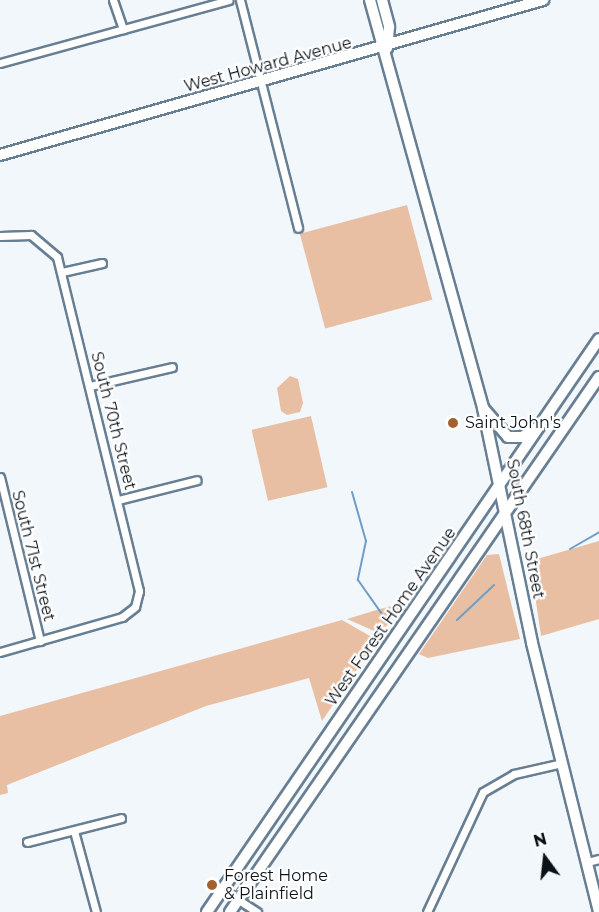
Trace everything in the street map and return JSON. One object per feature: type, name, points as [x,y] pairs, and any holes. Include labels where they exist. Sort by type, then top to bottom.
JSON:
[{"type":"street","points":[[113,0],[123,29]]},
{"type":"street","points":[[0,63],[228,0]]},
{"type":"street","points":[[240,0],[298,228]]},
{"type":"street","name":"South 68th Street","points":[[370,0],[387,49],[483,408],[562,763],[599,912]]},
{"type":"street","name":"South 68th Street","points":[[382,0],[389,27],[387,49]]},
{"type":"street","name":"West Howard Avenue","points":[[0,155],[387,49],[543,0]]},
{"type":"street","name":"South 70th Street","points":[[0,236],[31,236],[47,244],[62,272],[139,591],[135,608],[122,617],[40,641]]},
{"type":"street","points":[[62,272],[102,263]]},
{"type":"street","name":"West Forest Home Avenue","points":[[207,912],[599,339]]},
{"type":"street","points":[[90,386],[172,367]]},
{"type":"street","name":"West Forest Home Avenue","points":[[230,912],[599,377]]},
{"type":"street","points":[[483,408],[501,433],[514,439],[544,420]]},
{"type":"street","name":"South 71st Street","points":[[0,477],[40,641]]},
{"type":"street","points":[[118,500],[196,480]]},
{"type":"street","points":[[0,652],[40,641]]},
{"type":"street","points":[[427,912],[483,792],[514,774],[562,763]]},
{"type":"street","points":[[27,842],[121,818]]},
{"type":"street","points":[[74,831],[96,912]]},
{"type":"street","points":[[587,862],[599,859]]},
{"type":"street","points":[[222,889],[257,912]]},
{"type":"shaded area","points":[[407,205],[432,300],[325,328],[300,234]]},
{"type":"shaded area","points":[[290,376],[298,379],[303,403],[300,412],[287,415],[281,411],[277,388]]},
{"type":"shaded area","points":[[311,416],[327,487],[268,501],[252,430]]},
{"type":"shaded area","points":[[599,541],[599,619],[541,636],[530,561]]},
{"type":"shaded area","points":[[499,554],[520,639],[428,658],[419,654],[487,555]]},
{"type":"shaded area","points":[[403,603],[381,634],[347,619],[380,609]]},
{"type":"shaded area","points":[[342,620],[377,640],[322,721],[309,678],[206,706],[7,785],[8,793],[0,795],[0,716]]},
{"type":"waterway","points":[[352,492],[366,541],[358,580],[382,614]]},
{"type":"waterway","points":[[570,549],[599,532]]},
{"type":"waterway","points":[[457,620],[494,585]]},
{"type":"place","name":"Saint John's","points":[[453,423]]},
{"type":"place","name":"Forest Home & Plainfield","points":[[212,885]]}]
